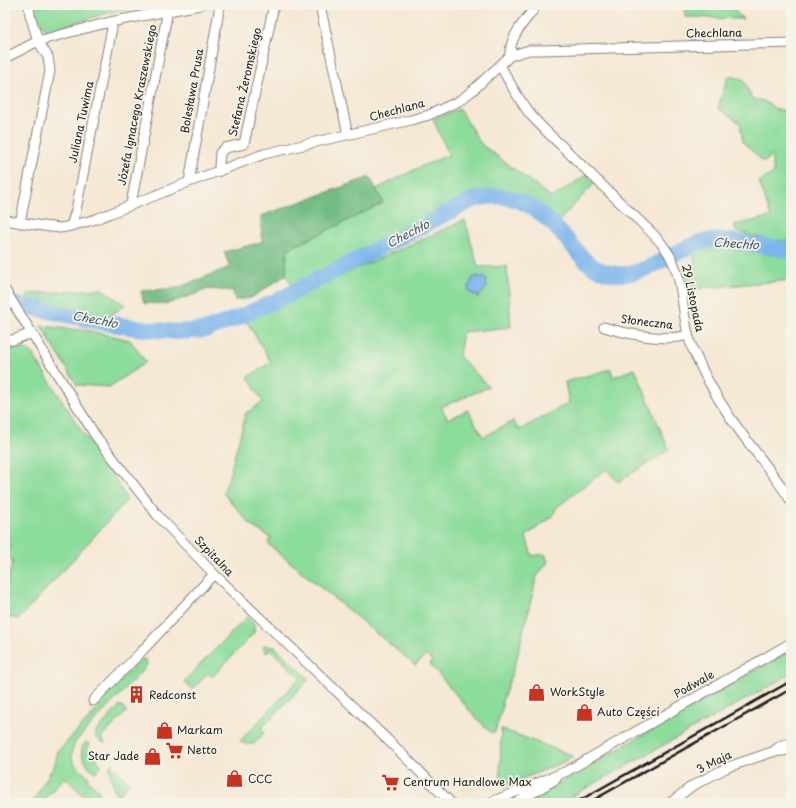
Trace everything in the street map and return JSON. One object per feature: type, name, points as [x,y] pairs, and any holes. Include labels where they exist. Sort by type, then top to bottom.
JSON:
[{"type":"street","points":[[20,222],[50,71],[48,57],[38,41],[30,15],[29,5]]},
{"type":"street","points":[[5,58],[38,41],[110,22],[200,5]]},
{"type":"street","name":"Bolesława Prusa","points":[[189,182],[220,5]]},
{"type":"street","name":"Stefana Żeromskiego","points":[[220,171],[220,153],[225,148],[244,144],[274,5]]},
{"type":"street","points":[[320,5],[348,135]]},
{"type":"street","points":[[510,56],[510,46],[516,33],[537,5]]},
{"type":"street","name":"Józefa Ignacego Kraszewskiego","points":[[131,204],[168,10]]},
{"type":"street","name":"Juliana Tuwima","points":[[71,226],[112,28],[110,22]]},
{"type":"street","name":"Chechlana","points":[[5,220],[60,228],[71,226],[96,219],[131,204],[264,154],[411,120],[459,101],[510,56],[529,50],[791,43]]},
{"type":"street","name":"29 Listopada","points":[[500,65],[529,113],[664,247],[678,274],[688,335],[705,374],[727,413],[778,480],[791,501]]},
{"type":"street","name":"Szpitalna","points":[[5,290],[92,429],[158,516],[214,574],[394,746],[450,803]]},
{"type":"street","name":"Słoneczna","points":[[604,327],[649,336],[679,338],[688,335]]},
{"type":"street","points":[[5,340],[13,340],[32,333]]},
{"type":"street","points":[[93,701],[214,574]]},
{"type":"street","name":"Podwale","points":[[516,803],[552,782],[567,771],[791,643]]},
{"type":"street","name":"3 Maja","points":[[772,752],[782,745],[791,743]]},
{"type":"street","name":"3 Maja","points":[[670,803],[692,786],[720,771],[772,752],[791,750]]},
{"type":"street","name":"Podwale","points":[[489,803],[567,771]]},
{"type":"green space","points":[[145,5],[139,8],[104,14],[48,31],[35,20],[33,6]]},
{"type":"green space","points":[[684,5],[729,5],[743,19],[685,17]]},
{"type":"green space","points":[[728,76],[743,79],[752,99],[764,101],[777,110],[787,110],[789,100],[791,100],[791,241],[771,241],[736,231],[734,225],[771,217],[759,182],[774,173],[771,155],[764,163],[743,142],[740,123],[718,108]]},
{"type":"green space","points":[[459,109],[481,144],[552,198],[586,175],[595,183],[559,221],[529,199],[503,193],[483,194],[465,198],[293,287],[286,275],[287,250],[383,203],[376,189],[420,167],[449,155],[433,119]]},
{"type":"green space","points":[[370,177],[383,203],[287,250],[286,275],[251,298],[235,300],[233,291],[209,289],[167,304],[144,303],[141,291],[177,288],[230,267],[224,252],[262,242],[261,216]]},
{"type":"green space","points":[[465,220],[478,267],[507,266],[511,327],[463,332],[459,356],[489,387],[441,407],[448,419],[468,410],[483,437],[513,421],[519,430],[569,403],[565,382],[611,369],[613,377],[635,369],[669,450],[618,482],[606,469],[556,508],[553,516],[526,536],[532,556],[545,554],[548,562],[537,576],[516,661],[501,704],[503,705],[495,732],[490,732],[470,711],[430,664],[432,661],[427,655],[415,665],[268,544],[271,538],[252,526],[223,493],[229,477],[246,413],[263,402],[248,377],[271,362],[244,319]]},
{"type":"green space","points":[[727,245],[791,252],[791,280],[682,290],[681,277],[696,271],[693,250],[700,247]]},
{"type":"green space","points":[[102,289],[125,305],[107,318],[27,302],[28,294]]},
{"type":"green space","points":[[41,326],[91,331],[130,340],[146,362],[109,387],[77,385]]},
{"type":"green space","points":[[5,348],[26,349],[31,352],[83,433],[112,473],[127,500],[19,619],[5,616],[5,591],[13,560],[6,558],[10,545],[5,544]]},
{"type":"green space","points":[[247,617],[254,625],[254,633],[212,677],[208,673],[192,690],[184,681]]},
{"type":"green space","points":[[265,644],[267,646],[275,647],[309,679],[261,729],[264,733],[254,744],[245,744],[240,741],[300,678],[270,649],[266,653],[263,646]]},
{"type":"green space","points":[[791,650],[791,674],[560,803],[524,803]]},
{"type":"green space","points":[[140,660],[146,660],[147,664],[145,668],[76,741],[73,747],[72,757],[76,766],[89,777],[87,780],[98,790],[100,796],[96,803],[90,803],[65,777],[41,803],[32,803],[55,764],[58,751],[99,708],[97,705]]},
{"type":"green space","points":[[121,705],[127,711],[101,738],[105,743],[100,741],[96,737],[96,731]]},
{"type":"green space","points":[[501,729],[571,755],[573,758],[503,787],[500,774]]},
{"type":"green space","points":[[86,742],[90,744],[87,749],[102,767],[95,772],[86,763],[83,757],[82,749]]},
{"type":"green space","points":[[111,764],[130,783],[121,792],[120,796],[116,797],[109,768]]},
{"type":"water","points":[[477,276],[486,278],[487,287],[478,297],[469,292],[468,289],[472,279]]},
{"type":"waterway","name":"Chechło","points":[[5,302],[95,321],[137,328],[177,332],[205,330],[235,319],[278,300],[471,201],[487,197],[515,199],[528,205],[550,222],[588,263],[600,270],[613,274],[624,274],[645,269],[701,242],[724,240],[791,250]]},
{"type":"waterway","name":"Chechło","points":[[682,250],[682,257]]},
{"type":"waterway","points":[[42,299],[43,310]]},
{"type":"railway","points":[[575,803],[791,681]]},
{"type":"railway","points":[[588,803],[791,689]]},
{"type":"place","name":"WorkStyle","points":[[537,692]]},
{"type":"place","name":"Redconst","points":[[136,695]]},
{"type":"place","name":"Auto Części","points":[[584,712]]},
{"type":"place","name":"Markam","points":[[164,730]]},
{"type":"place","name":"Netto","points":[[174,750]]},
{"type":"place","name":"Star Jade","points":[[152,756]]},
{"type":"place","name":"CCC","points":[[235,779]]},
{"type":"place","name":"Centrum Handlowe Max","points":[[390,782]]}]
